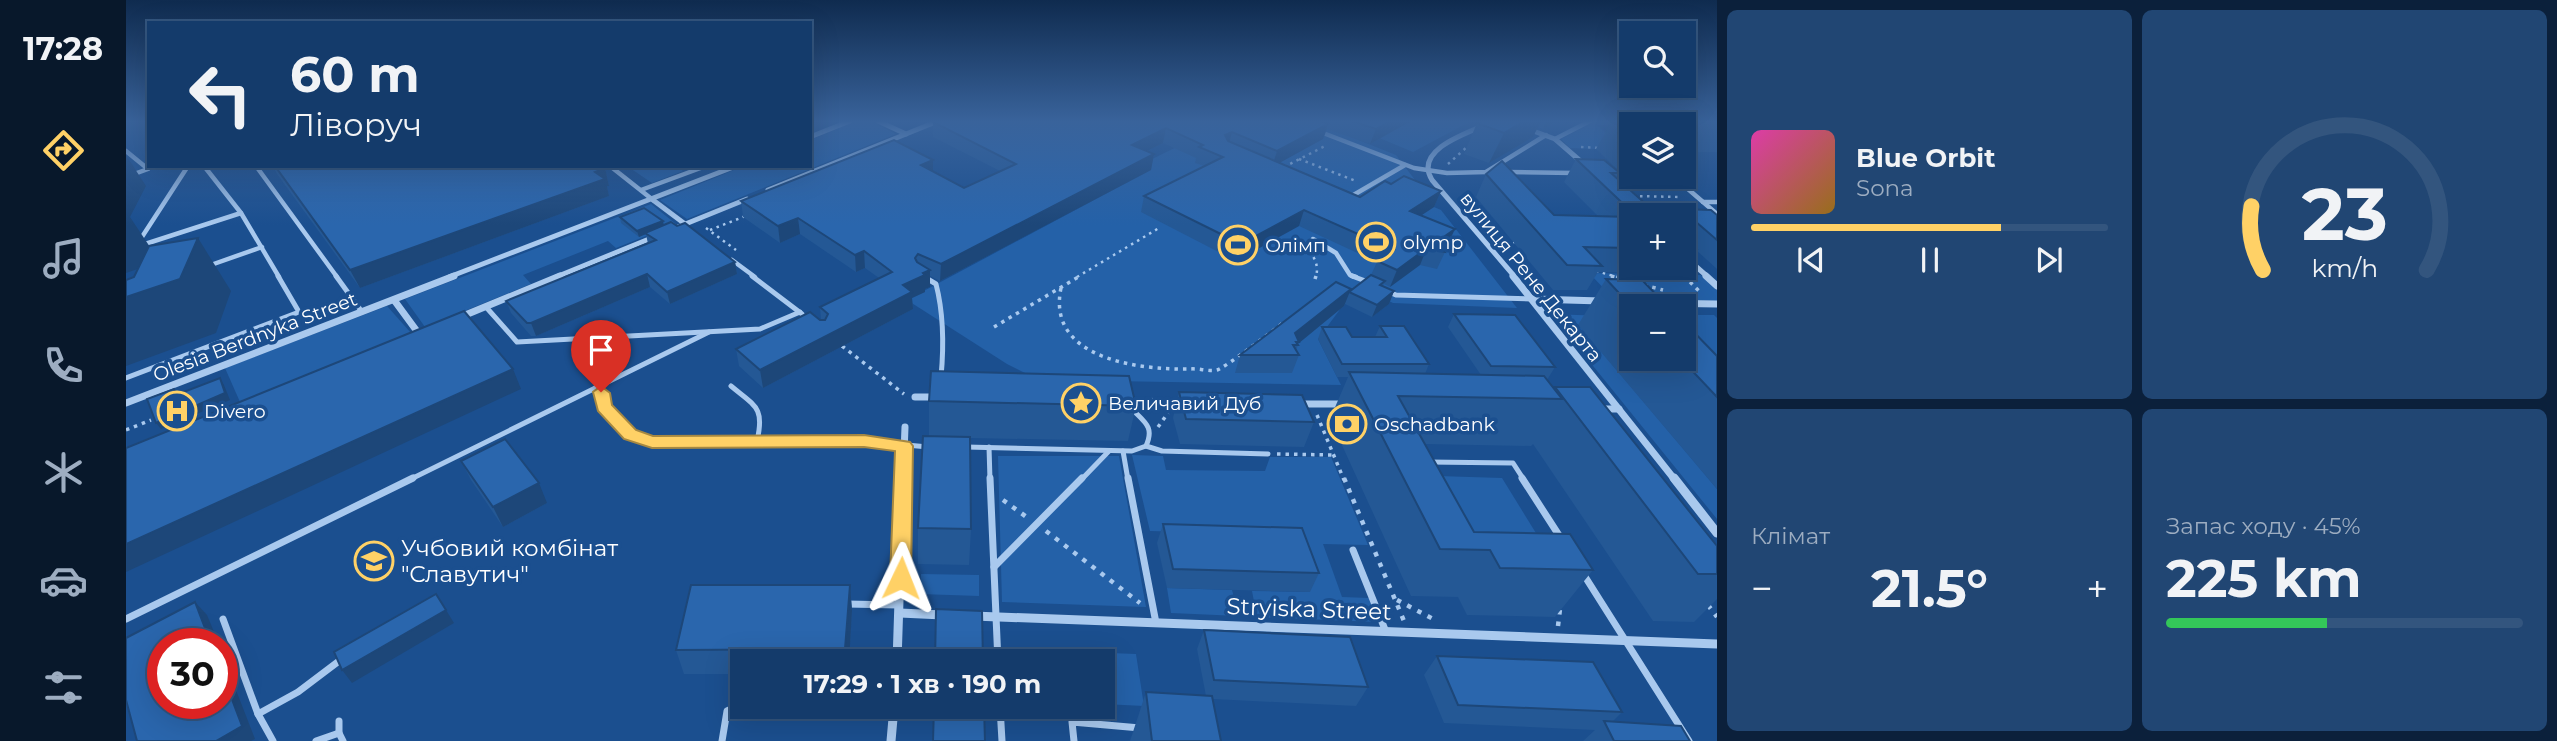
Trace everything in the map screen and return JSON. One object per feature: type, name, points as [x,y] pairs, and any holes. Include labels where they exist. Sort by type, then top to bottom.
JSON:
[{"type":"street","points":[[765,192],[853,156]]},
{"type":"street","points":[[1427,171],[1427,161],[1433,156]]},
{"type":"street","points":[[1574,156],[1594,174]]},
{"type":"street","name":"Olesia Berdnyka Street","points":[[126,403],[731,168]]},
{"type":"street","name":"вулиця Рене Декарта","points":[[1427,171],[1717,533]]},
{"type":"street","points":[[670,231],[752,197]]},
{"type":"street","points":[[653,200],[685,224]]},
{"type":"street","points":[[452,321],[657,236]]},
{"type":"street","points":[[1696,267],[1717,286]]},
{"type":"street","points":[[394,299],[419,334]]},
{"type":"street","points":[[1532,299],[1612,301]]},
{"type":"street","points":[[1696,303],[1717,304]]},
{"type":"street","points":[[410,338],[430,330]]},
{"type":"street","points":[[911,397],[953,397]]},
{"type":"street","points":[[1111,400],[1189,402]]},
{"type":"street","points":[[1284,403],[1352,405]]},
{"type":"street","points":[[1589,409],[1619,409]]},
{"type":"street","points":[[898,649],[905,427]]},
{"type":"street","name":"Stryiska Street","points":[[900,609],[996,617],[1154,617],[1386,632],[1717,644]]},
{"type":"street","points":[[891,741],[893,719]]},
{"type":"lane","points":[[132,156],[148,169]]},
{"type":"lane","points":[[1381,156],[1427,171],[1447,173],[1580,173]]},
{"type":"lane","points":[[1486,172],[1513,156]]},
{"type":"lane","points":[[1342,198],[1352,197],[1405,165]]},
{"type":"lane","points":[[126,177],[151,168]]},
{"type":"lane","points":[[187,168],[135,247],[242,212]]},
{"type":"lane","points":[[126,378],[299,312],[242,212],[206,168]]},
{"type":"lane","points":[[257,168],[362,312]]},
{"type":"lane","points":[[613,168],[653,200]]},
{"type":"lane","points":[[641,190],[701,168]]},
{"type":"lane","points":[[1688,189],[1717,214]]},
{"type":"lane","points":[[1703,202],[1717,202]]},
{"type":"lane","points":[[685,224],[695,232]]},
{"type":"lane","points":[[1313,239],[1332,248],[1346,261],[1350,275],[1373,285]]},
{"type":"lane","points":[[202,268],[262,247]]},
{"type":"lane","points":[[727,256],[808,319]]},
{"type":"lane","points":[[920,275],[936,284],[942,305],[944,333],[940,397]]},
{"type":"lane","points":[[1385,290],[1396,295],[1532,299]]},
{"type":"lane","points":[[486,307],[517,342],[760,329],[800,312]]},
{"type":"lane","points":[[126,619],[709,332]]},
{"type":"lane","points":[[732,386],[762,412],[763,419],[757,441]]},
{"type":"lane","points":[[596,388],[604,397],[603,407],[630,434],[652,442],[864,441],[940,447]]},
{"type":"lane","points":[[1124,400],[1149,427],[1151,435],[1146,446]]},
{"type":"lane","points":[[953,447],[1132,451],[1146,446],[1162,452],[1268,454]]},
{"type":"lane","points":[[989,447],[997,649]]},
{"type":"lane","points":[[994,567],[1109,451]]},
{"type":"lane","points":[[1123,451],[1154,617]]},
{"type":"lane","points":[[1418,461],[1513,463],[1569,551]]},
{"type":"lane","points":[[1353,550],[1386,632]]},
{"type":"lane","points":[[1576,562],[1628,640],[1689,741]]},
{"type":"lane","points":[[839,604],[900,609]]},
{"type":"lane","points":[[223,619],[258,714],[273,741]]},
{"type":"lane","points":[[258,714],[298,692],[350,654]]},
{"type":"lane","points":[[722,741],[727,711],[730,710]]},
{"type":"lane","points":[[1001,719],[1002,741]]},
{"type":"lane","points":[[316,741],[341,737],[339,721]]},
{"type":"lane","points":[[1074,741],[1072,722],[1148,729]]},
{"type":"path","points":[[1281,168],[1306,156]]},
{"type":"path","points":[[1447,173],[1448,163],[1458,156]]},
{"type":"path","points":[[1299,159],[1368,186]]},
{"type":"path","points":[[1631,196],[1698,197]]},
{"type":"path","points":[[709,230],[757,211]]},
{"type":"path","points":[[701,223],[740,253]]},
{"type":"path","points":[[994,327],[1159,228]]},
{"type":"path","points":[[1503,242],[1523,236]]},
{"type":"path","points":[[1299,242],[1316,261],[1318,273],[1315,279]]},
{"type":"path","points":[[1504,251],[1496,242],[1524,242]]},
{"type":"path","points":[[1592,270],[1672,293]]},
{"type":"path","points":[[1061,288],[1057,311],[1072,335],[1104,357],[1143,368],[1168,370],[1198,367],[1217,370],[1284,322]]},
{"type":"path","points":[[842,346],[911,397]]},
{"type":"path","points":[[1149,427],[1159,427],[1175,401]]},
{"type":"path","points":[[1312,404],[1405,623]]},
{"type":"path","points":[[126,430],[151,420]]},
{"type":"path","points":[[1268,454],[1334,455]]},
{"type":"path","points":[[991,490],[1154,617]]},
{"type":"path","points":[[1701,595],[1717,617]]},
{"type":"path","points":[[1558,628],[1561,597]]},
{"type":"path","points":[[1395,599],[1443,624]]},
{"type":"shaded area","points":[[812,156],[843,156],[687,219],[660,200],[739,168],[812,168]]},
{"type":"shaded area","name":"Олімп","points":[[1159,156],[1396,156],[1415,180],[1399,192],[1441,210],[1517,308],[1393,303],[1364,289],[1344,304],[1318,339],[1341,385],[1052,380],[1029,375],[1007,364],[907,300],[1150,170],[1148,161]]},
{"type":"shaded area","points":[[630,168],[678,168],[683,171],[652,183]]},
{"type":"shaded area","points":[[651,204],[676,224],[616,248],[608,241],[523,275],[531,284],[425,327],[405,299]]},
{"type":"shaded area","points":[[1589,273],[1619,274],[1619,280],[1696,280],[1696,275],[1701,275],[1717,290],[1717,301],[1696,300],[1696,294],[1619,294],[1619,298],[1613,298]]},
{"type":"shaded area","points":[[387,306],[411,333],[240,402],[225,368]]},
{"type":"shaded area","points":[[1551,314],[1604,316],[1579,325],[1717,489],[1717,519]]},
{"type":"shaded area","points":[[1696,315],[1714,315],[1717,318],[1717,405],[1696,364]]},
{"type":"shaded area","points":[[1132,455],[1163,456],[1166,470],[1265,471],[1270,457],[1331,457],[1368,545],[1323,544],[1342,597],[1369,598],[1377,622],[1257,617],[1252,591],[1309,592],[1224,533],[1150,531]]},
{"type":"shaded area","points":[[998,456],[1119,456],[1146,607],[1002,602]]},
{"type":"shaded area","points":[[1438,476],[1502,478],[1539,538],[1471,536]]},
{"type":"shaded area","points":[[921,574],[979,575],[979,596],[920,594]]},
{"type":"shaded area","points":[[1167,588],[1232,590],[1239,616],[1171,613]]},
{"type":"shaded area","points":[[1115,653],[1136,654],[1144,706],[1115,705]]},
{"type":"building","points":[[855,156],[924,156],[933,160],[921,165],[964,188],[1016,164],[999,156],[1151,156],[941,264],[918,254],[915,258],[917,262],[930,270],[903,285],[912,292],[760,370],[736,349],[810,312],[820,320],[825,320],[828,314],[820,307],[892,272],[864,251],[855,255],[798,218],[778,226],[741,201]]},
{"type":"building","points":[[1220,156],[1262,156],[1360,197],[1385,181],[1391,184],[1404,176],[1441,191],[1410,211],[1455,229],[1441,239],[1445,252],[1427,248],[1397,270],[1377,261],[1394,250],[1304,210],[1241,244],[1144,196],[1223,157]]},
{"type":"building","points":[[1576,159],[1604,160],[1619,172],[1611,173],[1619,180],[1619,189],[1629,189],[1645,203],[1622,203]]},
{"type":"building","points":[[1502,161],[1554,215],[1619,217],[1619,248],[1584,247],[1602,266],[1567,265],[1486,174]]},
{"type":"building","points":[[276,168],[605,168],[595,172],[605,179],[350,270]]},
{"type":"building","points":[[644,208],[663,221],[637,231],[620,217]]},
{"type":"building","points":[[1696,210],[1711,210],[1717,215],[1717,240],[1696,222]]},
{"type":"building","points":[[671,222],[677,226],[685,223],[735,262],[667,292],[647,274],[531,323],[527,323],[506,301],[656,240],[645,233]]},
{"type":"building","points":[[198,238],[180,279],[126,297],[126,280],[134,277],[149,246]]},
{"type":"building","points":[[1371,275],[1385,281],[1380,285],[1394,291],[1377,305],[1349,292]]},
{"type":"building","points":[[1606,279],[1642,280],[1655,294],[1620,294]]},
{"type":"building","points":[[1336,282],[1351,289],[1295,333],[1299,342],[1296,342],[1298,345],[1293,345],[1299,355],[1240,355]]},
{"type":"building","points":[[464,311],[513,369],[126,544],[126,448]]},
{"type":"building","points":[[1454,314],[1515,315],[1555,367],[1491,366]]},
{"type":"building","points":[[1380,326],[1404,326],[1429,364],[1342,364],[1322,327],[1346,327],[1352,337],[1387,337]]},
{"type":"building","points":[[1696,334],[1717,356],[1717,397],[1692,371],[1696,371]]},
{"type":"building","points":[[931,371],[1129,376],[1136,406],[929,401]]},
{"type":"building","points":[[1349,372],[1544,376],[1562,399],[1398,396],[1474,532],[1570,534],[1593,570],[1500,568],[1490,550],[1440,549]]},
{"type":"building","points":[[220,378],[225,393],[156,423],[147,399],[174,389],[176,395]]},
{"type":"building","points":[[1555,387],[1590,387],[1717,546],[1717,574],[1698,574]]},
{"type":"building","points":[[1179,392],[1302,395],[1314,422],[1186,419]]},
{"type":"building","points":[[923,436],[970,437],[971,529],[918,528]]},
{"type":"building","points":[[505,439],[539,483],[493,507],[461,461]]},
{"type":"building","points":[[1163,524],[1302,528],[1319,573],[1173,569]]},
{"type":"building","points":[[691,585],[850,585],[845,649],[676,650]]},
{"type":"building","points":[[436,594],[446,610],[342,670],[334,652]]},
{"type":"building","points":[[195,602],[205,628],[147,628],[147,719],[238,719],[238,715],[242,726],[216,741],[137,741],[126,700],[126,638]]},
{"type":"building","points":[[936,609],[982,611],[983,649],[935,649]]},
{"type":"building","points":[[1204,630],[1350,637],[1368,687],[1214,680]]},
{"type":"building","points":[[1437,656],[1593,662],[1622,712],[1458,705]]},
{"type":"building","points":[[1146,692],[1212,696],[1221,741],[1152,741]]},
{"type":"building","points":[[934,719],[984,719],[985,741],[933,741]]},
{"type":"building","points":[[1604,721],[1681,726],[1690,741],[1614,741]]},
{"type":"place","name":"olymp","points":[[1376,242]]},
{"type":"place","name":"Олімп","points":[[1238,245]]},
{"type":"place","name":"Величавий Дуб","points":[[1081,403]]},
{"type":"place","name":"Divero","points":[[177,411]]},
{"type":"place","name":"Oschadbank","points":[[1347,424]]},
{"type":"place","name":"Учбовий комбінат \"Славутич\"","points":[[374,561]]},
{"type":"route","points":[[601,392],[604,397],[603,407],[630,434],[652,442],[864,441],[904,446],[901,578]]}]
